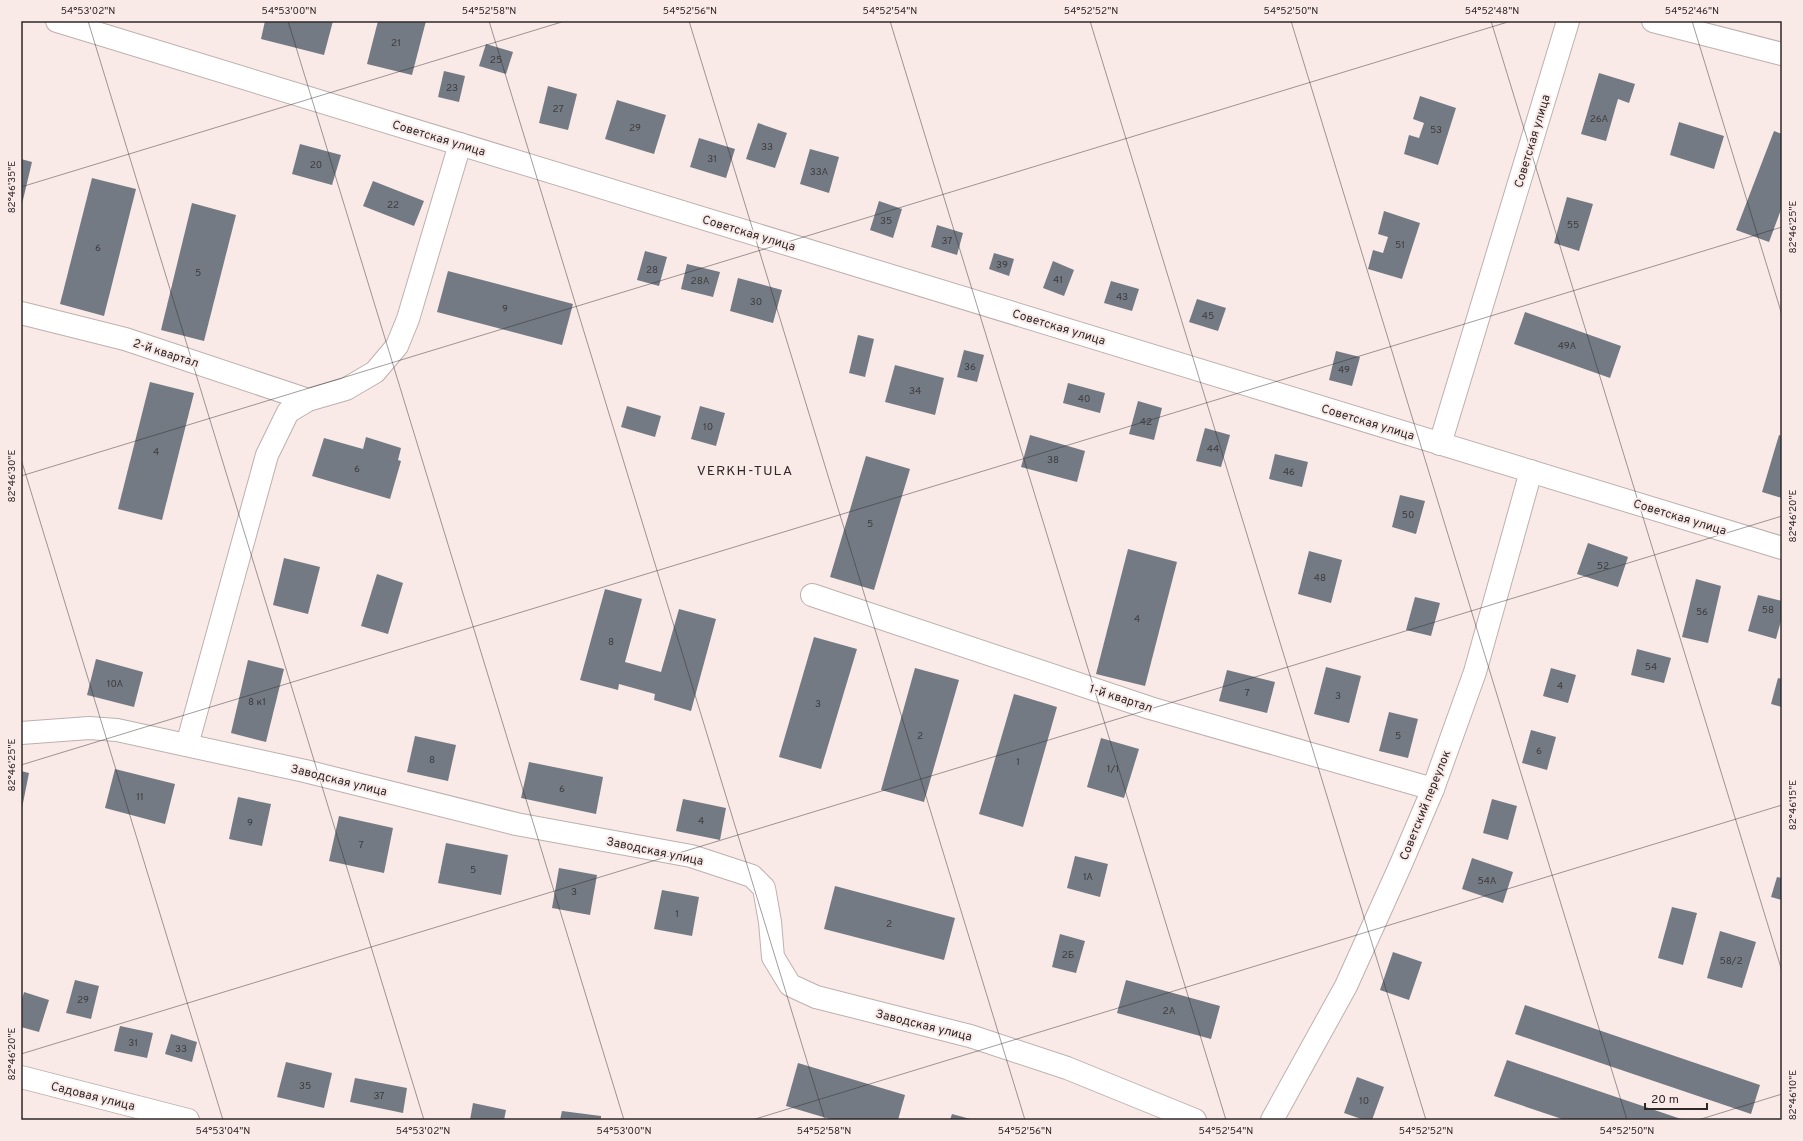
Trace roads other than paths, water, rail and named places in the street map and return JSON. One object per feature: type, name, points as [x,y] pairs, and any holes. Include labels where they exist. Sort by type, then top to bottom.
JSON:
[{"type":"street","name":"Советская улица","points":[[57,21],[1782,548]]},
{"type":"street","name":"Советская улица","points":[[1440,444],[1568,21]]},
{"type":"street","points":[[1653,21],[1782,54]]},
{"type":"street","points":[[187,745],[267,455],[288,412],[308,400],[346,388],[375,372],[397,346],[408,319],[460,144]]},
{"type":"street","name":"2-й квартал","points":[[21,313],[125,339],[308,400]]},
{"type":"street","name":"Советский переулок","points":[[1272,1120],[1346,986],[1433,790],[1475,672],[1531,471]]},
{"type":"street","name":"1-й квартал","points":[[812,595],[1150,708],[1433,790]]},
{"type":"street","name":"Заводская улица","points":[[21,733],[89,728],[117,730],[305,771],[516,824],[691,856],[752,876],[764,888],[770,922],[773,957],[790,985],[816,997],[970,1036],[1060,1065],[1195,1120]]},
{"type":"street","name":"Садовая улица","points":[[21,1077],[188,1120]]},
{"type":"district","name":"VERKH-TULA","points":[[745,470]]}]
